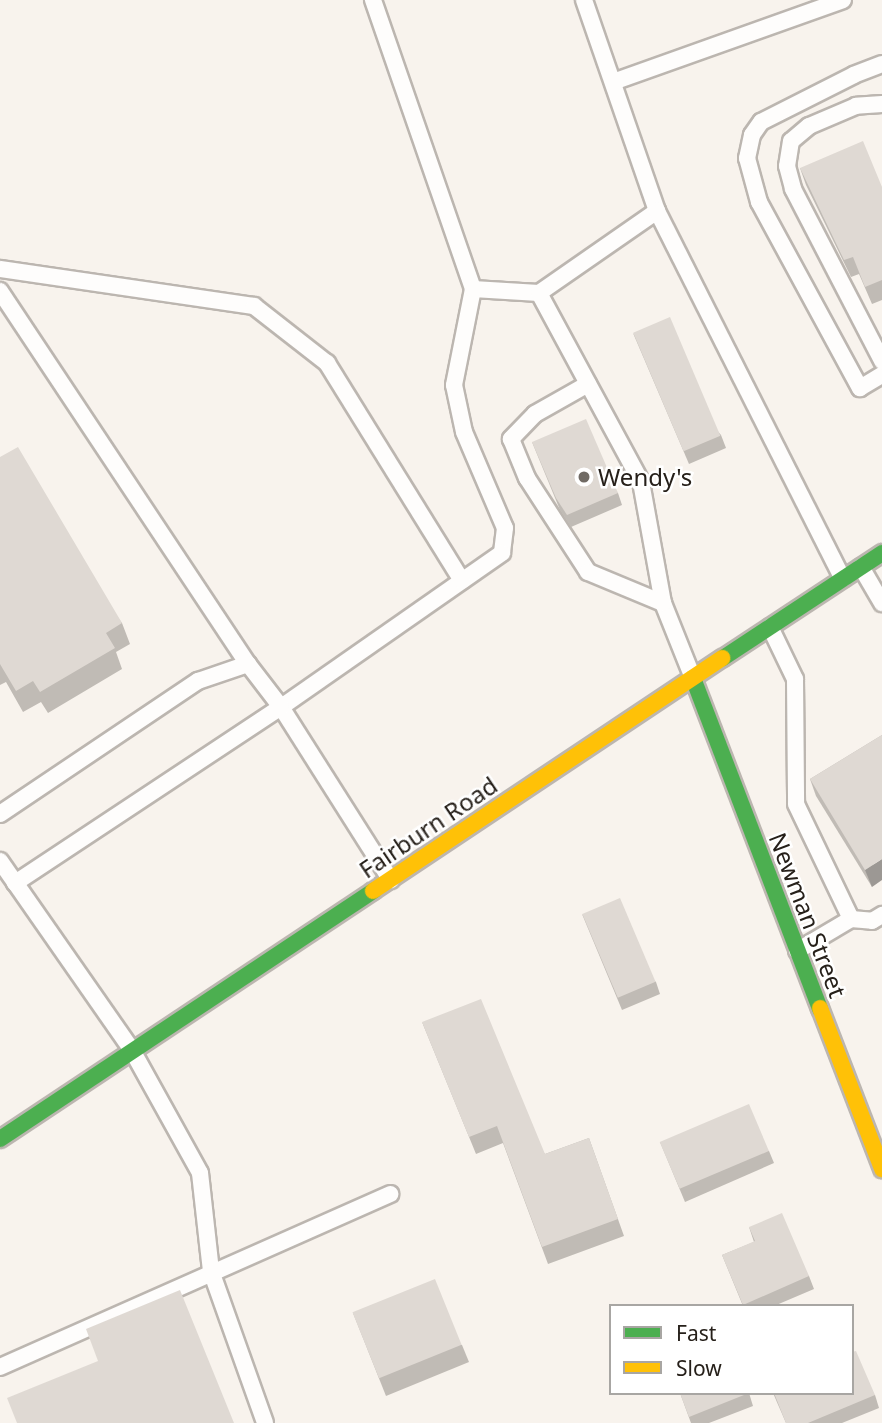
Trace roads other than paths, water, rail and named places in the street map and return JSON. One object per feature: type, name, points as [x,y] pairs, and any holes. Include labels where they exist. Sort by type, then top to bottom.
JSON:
[{"type":"main road","name":"Fairburn Road","points":[[2,1133],[133,1052],[882,553]]},
{"type":"main road","name":"Newman Street","points":[[693,678],[882,1169]]},
{"type":"lane","points":[[15,883],[281,707],[502,554],[506,528],[464,432],[454,385],[473,289],[373,0]]},
{"type":"lane","points":[[584,0],[657,211],[843,579]]},
{"type":"lane","points":[[613,82],[843,0]]},
{"type":"lane","points":[[882,64],[854,75],[761,122],[752,135],[747,158],[759,202],[860,388],[882,375]]},
{"type":"lane","points":[[882,104],[856,107],[809,126],[791,141],[787,166],[793,189],[882,361]]},
{"type":"lane","points":[[473,289],[539,293],[657,211]]},
{"type":"lane","points":[[0,269],[254,306],[327,363],[462,581]]},
{"type":"lane","points":[[0,292],[248,664],[281,707],[391,880]]},
{"type":"lane","points":[[539,293],[641,482],[663,603],[693,678]]},
{"type":"lane","points":[[588,384],[535,414],[511,439],[527,478],[588,572],[663,603]]},
{"type":"lane","points":[[860,567],[882,603]]},
{"type":"lane","points":[[770,627],[795,679],[796,804],[851,919]]},
{"type":"lane","points":[[0,814],[198,681],[248,664]]},
{"type":"lane","points":[[0,861],[133,1052],[200,1172],[211,1271],[265,1423]]},
{"type":"lane","points":[[797,951],[851,919],[872,921],[882,915]]},
{"type":"lane","points":[[0,1367],[211,1271],[390,1194]]},
{"type":"place","name":"Wendy's","points":[[584,477]]}]
